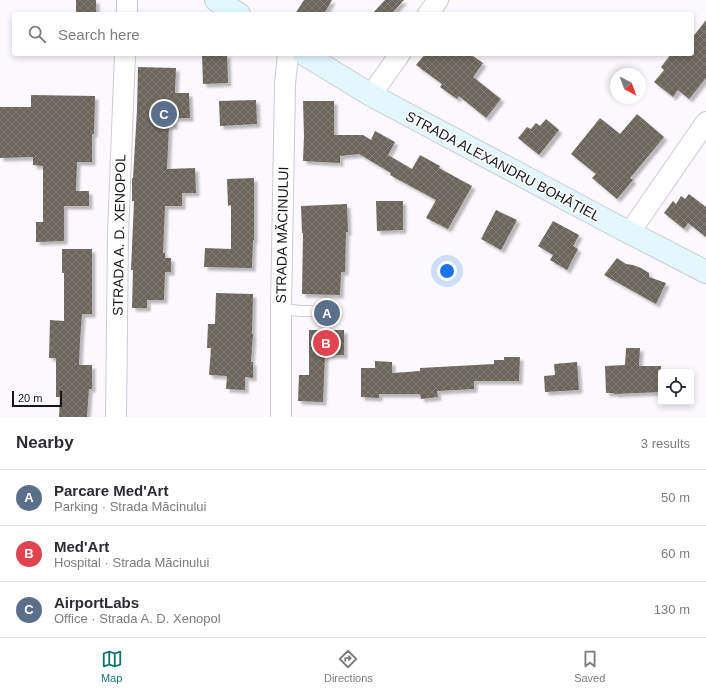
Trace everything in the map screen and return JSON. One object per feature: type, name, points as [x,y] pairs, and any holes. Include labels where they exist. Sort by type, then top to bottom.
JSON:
[{"type":"main road","points":[[216,0],[236,12]]},
{"type":"main road","name":"STRADA ALEXANDRU BOHĂȚIEL","points":[[307,56],[370,95],[706,272]]},
{"type":"street","points":[[127,0],[127,12]]},
{"type":"street","points":[[429,12],[438,0]]},
{"type":"street","name":"STRADA A. D. XENOPOL","points":[[116,417],[118,234],[125,56]]},
{"type":"street","name":"STRADA MĂCINULUI","points":[[281,417],[281,309],[285,84],[288,56]]},
{"type":"street","points":[[370,95],[399,56]]},
{"type":"street","points":[[630,232],[706,122]]},
{"type":"lane","points":[[281,309],[324,311]]},
{"type":"building","points":[[76,0],[96,0],[96,12],[76,12]]},
{"type":"building","points":[[304,0],[332,0],[325,12],[296,12]]},
{"type":"building","points":[[385,0],[404,0],[393,12],[374,12]]},
{"type":"building","points":[[706,20],[706,78],[689,99],[678,90],[673,97],[654,82],[664,70],[661,67],[669,56],[694,56],[694,35]]},
{"type":"building","points":[[202,56],[227,56],[228,83],[203,84]]},
{"type":"building","points":[[423,56],[473,56],[483,63],[473,77],[501,99],[486,118],[459,96],[457,99],[440,87],[442,84],[416,65]]},
{"type":"building","points":[[138,67],[176,68],[175,93],[189,93],[190,118],[174,118],[174,126],[169,126],[167,169],[195,168],[196,193],[182,193],[182,206],[165,206],[163,253],[165,253],[165,258],[171,258],[171,272],[165,272],[164,300],[147,300],[147,308],[132,308],[133,270],[131,270],[134,201],[132,201],[132,178],[137,110]]},
{"type":"building","points":[[31,95],[95,96],[94,134],[92,134],[92,162],[77,162],[76,191],[89,191],[89,206],[64,206],[64,241],[36,242],[36,222],[43,222],[43,166],[33,165],[33,157],[0,158],[0,107],[31,107]]},
{"type":"building","points":[[256,100],[257,124],[220,126],[219,101]]},
{"type":"building","points":[[303,101],[334,101],[334,135],[363,135],[371,140],[375,131],[395,142],[388,155],[412,169],[420,155],[440,166],[439,168],[472,186],[448,229],[426,218],[436,200],[390,175],[391,173],[359,154],[340,156],[340,163],[303,161]]},
{"type":"building","points":[[637,114],[664,137],[630,178],[633,180],[617,199],[592,178],[596,174],[571,154],[600,118],[620,134]]},
{"type":"building","points":[[546,119],[559,130],[539,155],[518,138],[527,127],[531,129],[536,123],[540,126]]},
{"type":"building","points":[[254,178],[254,240],[252,268],[204,267],[205,248],[231,249],[231,205],[228,206],[227,179]]},
{"type":"building","points":[[689,194],[706,207],[706,237],[688,223],[684,229],[664,213],[673,201],[676,204],[681,196],[685,199]]},
{"type":"building","points":[[376,201],[403,201],[403,230],[377,231]]},
{"type":"building","points":[[347,204],[348,232],[346,232],[345,272],[341,272],[340,295],[302,294],[303,233],[301,206]]},
{"type":"building","points":[[496,210],[517,220],[501,250],[481,239]]},
{"type":"building","points":[[553,221],[579,235],[573,246],[578,249],[567,270],[550,260],[553,255],[538,246]]},
{"type":"building","points":[[62,249],[92,249],[92,314],[82,314],[79,365],[92,365],[92,389],[89,389],[87,417],[59,417],[60,397],[56,397],[56,358],[49,358],[50,320],[64,321],[64,273],[62,273]]},
{"type":"building","points":[[617,258],[626,264],[641,268],[649,273],[649,277],[666,283],[656,304],[604,275]]},
{"type":"building","points":[[216,293],[253,294],[251,362],[253,362],[253,378],[245,377],[245,390],[226,389],[227,376],[209,375],[211,348],[207,348],[208,324],[215,324]]},
{"type":"building","points":[[309,330],[344,330],[344,355],[325,355],[323,402],[298,401],[299,375],[309,375]]},
{"type":"building","points":[[626,348],[640,348],[639,366],[661,366],[661,369],[658,369],[658,392],[606,393],[605,366],[625,365]]},
{"type":"building","points":[[504,357],[520,357],[519,381],[474,381],[474,389],[437,391],[438,397],[421,399],[420,394],[379,394],[379,398],[361,397],[361,368],[375,368],[375,361],[392,362],[392,373],[420,371],[420,368],[494,364],[494,360],[504,360]]},
{"type":"building","points":[[577,362],[579,390],[545,392],[544,376],[555,375],[554,364]]},
{"type":"place","name":"AirportLabs","points":[[164,114]]},
{"type":"place","name":"Parcare Med'Art","points":[[327,313]]},
{"type":"place","name":"Med'Art","points":[[326,343]]}]
